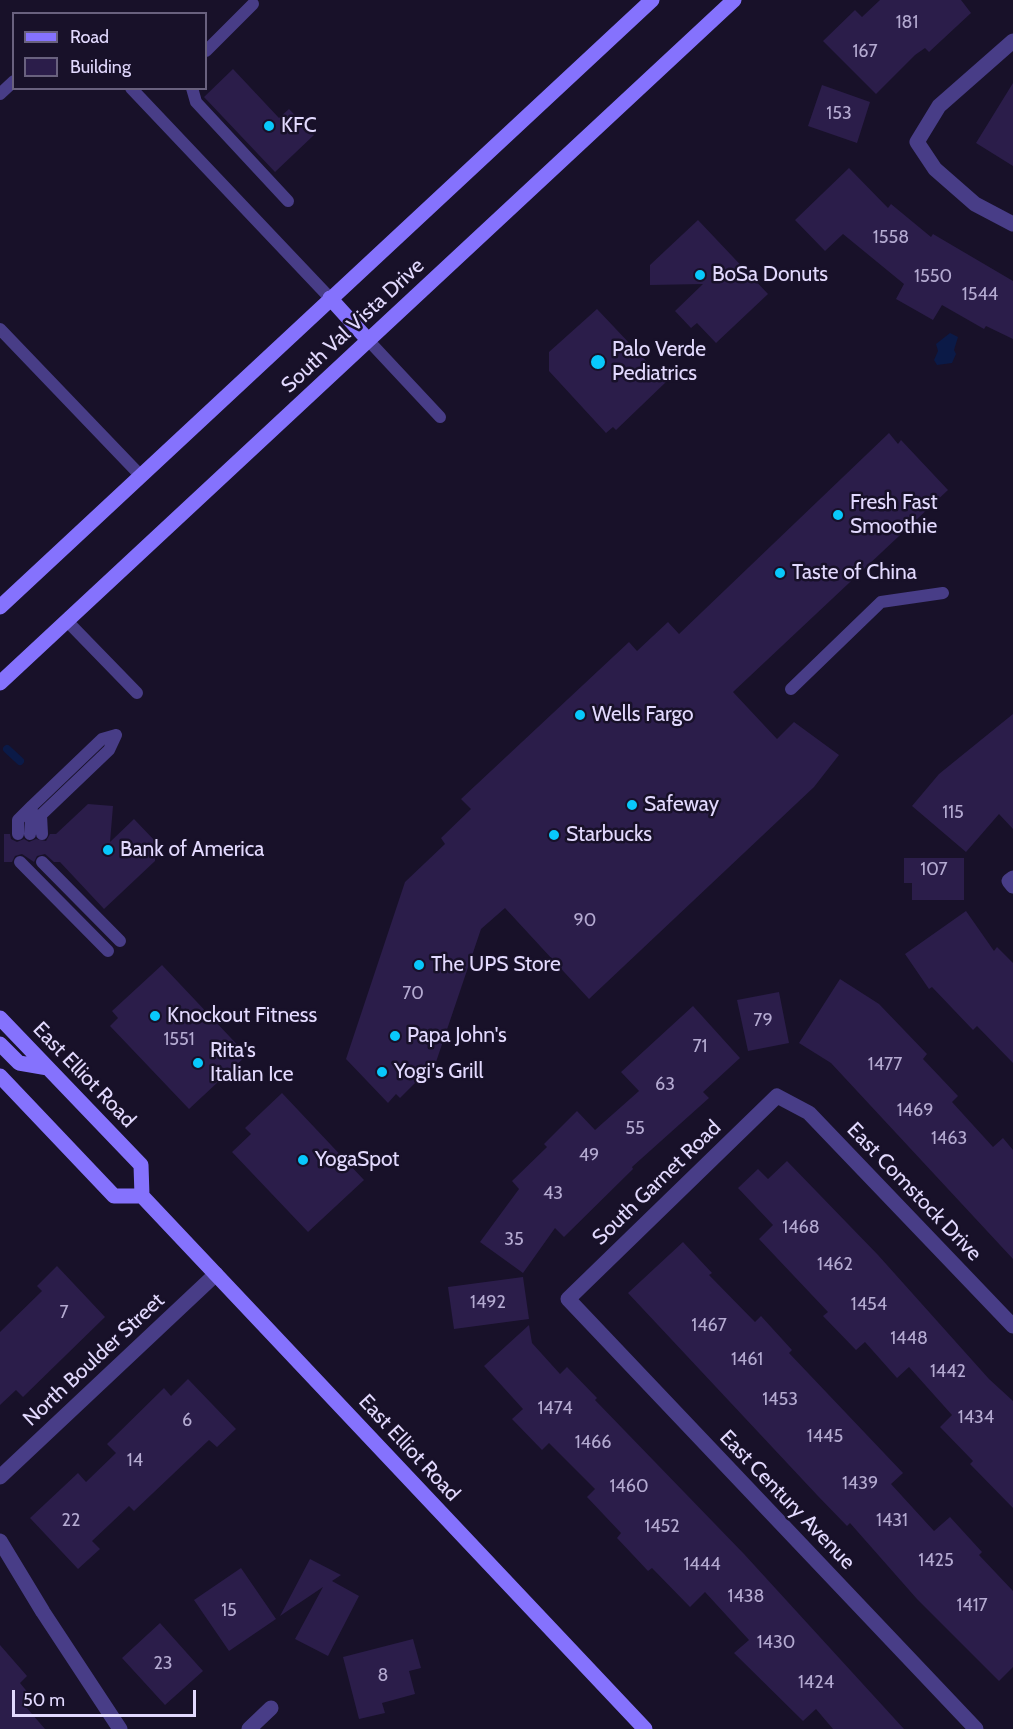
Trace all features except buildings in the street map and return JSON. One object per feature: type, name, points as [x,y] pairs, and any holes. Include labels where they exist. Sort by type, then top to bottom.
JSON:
[{"type":"main road","name":"South Val Vista Drive","points":[[0,607],[652,0]]},
{"type":"main road","name":"South Val Vista Drive","points":[[0,683],[735,0]]},
{"type":"main road","points":[[330,298],[368,340]]},
{"type":"main road","name":"East Elliot Road","points":[[0,1018],[141,1165],[142,1196],[645,1729]]},
{"type":"main road","points":[[0,1044],[19,1064],[48,1068]]},
{"type":"main road","points":[[0,1076],[114,1196],[142,1196]]},
{"type":"street","points":[[1013,41],[939,106],[917,142],[935,169],[975,204],[1013,224]]},
{"type":"street","name":"South Garnet Road","points":[[568,1299],[777,1096]]},
{"type":"street","name":"East Comstock Drive","points":[[777,1096],[809,1113],[1013,1326]]},
{"type":"street","name":"North Boulder Street","points":[[0,1477],[216,1274]]},
{"type":"street","name":"East Century Avenue","points":[[568,1299],[976,1729]]},
{"type":"street","points":[[0,1541],[43,1612],[120,1729]]},
{"type":"street","points":[[249,1729],[270,1708]]},
{"type":"lane","points":[[207,50],[254,4]]},
{"type":"lane","points":[[0,94],[12,83]]},
{"type":"lane","points":[[133,90],[330,298]]},
{"type":"lane","points":[[193,90],[196,102],[288,201]]},
{"type":"lane","points":[[0,329],[140,476]]},
{"type":"lane","points":[[368,340],[440,417]]},
{"type":"lane","points":[[791,689],[881,602],[943,593]]},
{"type":"lane","points":[[67,621],[137,693]]},
{"type":"lane","points":[[116,735],[109,750],[42,815],[30,834],[32,806],[102,739],[116,735]]},
{"type":"lane","points":[[113,946],[31,862],[113,946]]},
{"type":"water","points":[[950,333],[958,337],[954,350],[956,354],[952,363],[937,365],[934,360],[938,351],[936,344]]},
{"type":"waterway","points":[[7,749],[20,761]]},
{"type":"place","name":"KFC","points":[[269,126]]},
{"type":"place","name":"BoSa Donuts","points":[[700,275]]},
{"type":"place","name":"Palo Verde Pediatrics","points":[[598,362]]},
{"type":"place","name":"Fresh Fast Smoothie","points":[[838,515]]},
{"type":"place","name":"Taste of China","points":[[780,573]]},
{"type":"place","name":"Wells Fargo","points":[[580,715]]},
{"type":"place","name":"Safeway","points":[[632,805]]},
{"type":"place","name":"Starbucks","points":[[554,835]]},
{"type":"place","name":"Bank of America","points":[[108,850]]},
{"type":"place","name":"The UPS Store","points":[[419,965]]},
{"type":"place","name":"Knockout Fitness","points":[[155,1016]]},
{"type":"place","name":"Papa John's","points":[[395,1036]]},
{"type":"place","name":"Rita's Italian Ice","points":[[198,1063]]},
{"type":"place","name":"Yogi's Grill","points":[[382,1072]]},
{"type":"place","name":"YogaSpot","points":[[303,1160]]}]
